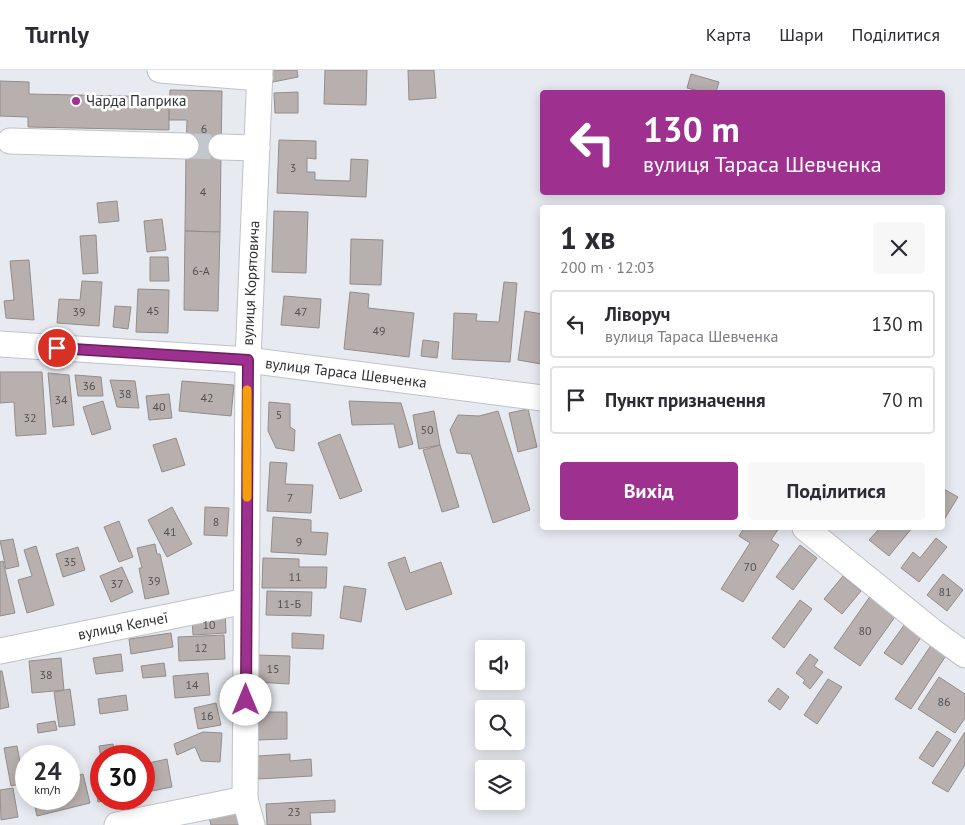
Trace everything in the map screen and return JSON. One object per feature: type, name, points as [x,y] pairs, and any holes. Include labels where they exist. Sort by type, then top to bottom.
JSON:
[{"type":"street","points":[[160,70],[260,74]]},
{"type":"street","name":"вулиця Корятовича","points":[[252,825],[245,799],[248,360],[260,74]]},
{"type":"street","points":[[10,141],[186,146]]},
{"type":"street","points":[[221,147],[257,148]]},
{"type":"street","name":"вулиця Тараса Шевченка","points":[[0,344],[248,360],[540,398]]},
{"type":"street","points":[[808,530],[932,631],[965,655]]},
{"type":"street","name":"вулиця Келчеї","points":[[0,651],[246,601]]},
{"type":"street","points":[[118,825],[245,799]]},
{"type":"building","points":[[271,70],[297,70],[298,77],[273,82]]},
{"type":"building","points":[[325,70],[367,70],[366,105],[324,104]]},
{"type":"building","points":[[408,70],[434,70],[436,98],[409,100]]},
{"type":"building","points":[[691,74],[719,82],[717,90],[687,88]]},
{"type":"building","points":[[0,81],[29,82],[29,94],[169,97],[169,130],[28,127],[28,117],[0,116]]},
{"type":"building","points":[[170,90],[222,91],[221,154],[186,153],[187,120],[169,120]]},
{"type":"building","points":[[298,92],[298,113],[275,113],[274,93]]},
{"type":"building","points":[[279,140],[316,141],[316,159],[307,158],[307,172],[315,172],[315,180],[350,181],[351,159],[368,160],[366,197],[277,193]]},
{"type":"building","points":[[186,153],[221,154],[220,232],[185,231]]},
{"type":"building","points":[[117,201],[119,221],[99,223],[97,203]]},
{"type":"building","points":[[274,211],[308,212],[306,273],[272,272]]},
{"type":"building","points":[[162,219],[166,250],[147,252],[144,221]]},
{"type":"building","points":[[185,231],[220,232],[218,311],[184,310]]},
{"type":"building","points":[[96,235],[98,273],[83,274],[80,236]]},
{"type":"building","points":[[351,239],[383,240],[381,285],[350,284]]},
{"type":"building","points":[[150,257],[168,257],[169,281],[150,281]]},
{"type":"building","points":[[29,260],[34,320],[6,318],[4,301],[14,300],[10,261]]},
{"type":"building","points":[[82,281],[102,282],[99,326],[57,323],[59,299],[80,300]]},
{"type":"building","points":[[504,282],[517,283],[510,362],[452,359],[454,313],[477,314],[476,321],[499,322]]},
{"type":"building","points":[[138,289],[169,290],[168,333],[136,332]]},
{"type":"building","points":[[350,292],[369,294],[368,308],[414,313],[409,357],[344,349]]},
{"type":"building","points":[[284,296],[321,299],[319,328],[281,325]]},
{"type":"building","points":[[115,306],[131,307],[128,329],[113,327]]},
{"type":"building","points":[[525,311],[540,314],[540,364],[518,360]]},
{"type":"building","points":[[423,340],[439,342],[437,358],[421,356]]},
{"type":"building","points":[[0,372],[42,372],[46,434],[16,436],[14,402],[0,403]]},
{"type":"building","points":[[48,373],[69,375],[74,425],[53,427]]},
{"type":"building","points":[[75,375],[101,377],[103,396],[78,396]]},
{"type":"building","points":[[110,380],[135,381],[139,408],[117,407]]},
{"type":"building","points":[[182,381],[234,385],[231,416],[179,411]]},
{"type":"building","points":[[169,394],[172,418],[149,420],[146,396]]},
{"type":"building","points":[[103,401],[111,429],[92,435],[83,407]]},
{"type":"building","points":[[349,401],[401,403],[413,444],[399,448],[394,424],[352,425]]},
{"type":"building","points":[[269,402],[290,404],[290,427],[295,430],[294,451],[276,448],[268,431]]},
{"type":"building","points":[[528,409],[537,447],[518,452],[509,413]]},
{"type":"building","points":[[434,411],[440,445],[419,449],[413,415]]},
{"type":"building","points":[[498,411],[530,510],[493,523],[471,454],[457,453],[450,430],[458,415],[479,416]]},
{"type":"building","points":[[340,434],[362,491],[340,499],[318,443]]},
{"type":"building","points":[[176,438],[185,465],[162,472],[153,445]]},
{"type":"building","points":[[440,445],[459,507],[442,512],[423,450]]},
{"type":"building","points":[[270,462],[287,463],[285,484],[313,485],[311,513],[267,511]]},
{"type":"building","points":[[945,490],[958,497],[945,518]]},
{"type":"building","points":[[172,507],[192,544],[167,557],[148,520]]},
{"type":"building","points":[[205,507],[229,508],[227,536],[204,535]]},
{"type":"building","points":[[273,517],[311,520],[311,532],[328,533],[326,555],[271,552]]},
{"type":"building","points":[[119,521],[133,557],[119,562],[104,527]]},
{"type":"building","points":[[743,530],[778,530],[771,540],[779,545],[743,602],[721,589],[750,543],[739,536]]},
{"type":"building","points":[[878,530],[910,530],[889,556],[869,540]]},
{"type":"building","points":[[936,538],[947,547],[919,582],[901,568],[913,552],[920,558]]},
{"type":"building","points":[[13,539],[19,566],[6,569],[0,541]]},
{"type":"building","points":[[155,544],[157,554],[160,554],[169,594],[145,599],[139,568],[142,568],[137,548]]},
{"type":"building","points":[[800,545],[817,558],[793,590],[776,577]]},
{"type":"building","points":[[36,546],[54,605],[27,613],[18,580],[32,576],[24,550]]},
{"type":"building","points":[[78,547],[85,570],[63,577],[56,554]]},
{"type":"building","points":[[405,557],[410,573],[441,562],[452,594],[406,610],[388,563]]},
{"type":"building","points":[[263,558],[299,559],[299,567],[327,567],[326,588],[262,588]]},
{"type":"building","points":[[3,561],[15,613],[0,616],[0,562]]},
{"type":"building","points":[[122,567],[133,592],[111,602],[100,576]]},
{"type":"building","points":[[943,574],[963,590],[947,611],[927,595]]},
{"type":"building","points":[[843,576],[861,591],[842,614],[824,599]]},
{"type":"building","points":[[344,586],[366,589],[361,622],[340,618]]},
{"type":"building","points":[[267,591],[312,592],[311,616],[266,615]]},
{"type":"building","points":[[871,595],[897,614],[860,666],[834,648]]},
{"type":"building","points":[[800,600],[812,609],[784,648],[772,638]]},
{"type":"building","points":[[225,610],[226,633],[193,635],[192,617]]},
{"type":"building","points":[[905,624],[922,636],[902,665],[884,653]]},
{"type":"building","points":[[171,633],[173,647],[131,654],[129,639]]},
{"type":"building","points":[[292,633],[324,635],[323,649],[292,648]]},
{"type":"building","points":[[224,635],[225,659],[179,661],[178,637]]},
{"type":"building","points":[[932,644],[947,654],[911,709],[895,699]]},
{"type":"building","points":[[121,654],[123,671],[96,674],[93,658]]},
{"type":"building","points":[[810,654],[818,660],[814,666],[823,672],[810,689],[803,683],[805,680],[796,673]]},
{"type":"building","points":[[257,655],[290,656],[289,684],[256,682]]},
{"type":"building","points":[[61,658],[64,690],[32,693],[29,661]]},
{"type":"building","points":[[164,663],[166,676],[143,678],[141,666]]},
{"type":"building","points":[[0,671],[2,671],[9,707],[0,709]]},
{"type":"building","points":[[208,673],[210,695],[175,698],[173,676]]},
{"type":"building","points":[[939,677],[965,694],[965,718],[955,733],[918,709]]},
{"type":"building","points":[[828,679],[842,687],[817,724],[804,715]]},
{"type":"building","points":[[778,688],[789,697],[780,710],[768,701]]},
{"type":"building","points":[[70,689],[75,725],[59,727],[54,692]]},
{"type":"building","points":[[126,695],[128,710],[100,714],[98,699]]},
{"type":"building","points":[[216,703],[221,725],[198,729],[194,708]]},
{"type":"building","points":[[256,712],[287,712],[287,739],[256,740]]},
{"type":"building","points":[[55,721],[57,730],[38,733],[37,724]]},
{"type":"building","points":[[937,731],[951,740],[933,767],[919,758]]},
{"type":"building","points":[[203,732],[222,733],[220,762],[201,761],[195,747],[177,755],[174,744]]},
{"type":"building","points":[[965,732],[965,765],[948,792],[932,783]]},
{"type":"building","points":[[15,746],[15,785],[11,786],[4,748]]},
{"type":"building","points":[[290,754],[290,761],[311,759],[312,776],[258,779],[257,756]]},
{"type":"building","points":[[167,759],[172,787],[155,790],[155,762]]},
{"type":"building","points":[[83,774],[90,803],[80,805],[80,775]]},
{"type":"building","points":[[13,788],[15,810],[17,810],[18,817],[1,820],[0,790]]},
{"type":"building","points":[[335,800],[335,812],[310,813],[311,825],[267,825],[266,804]]},
{"type":"building","points":[[235,808],[240,825],[211,825],[209,817]]},
{"type":"building","points":[[36,810],[61,810],[37,816]]},
{"type":"tunnel","points":[[186,146],[221,147]]},
{"type":"slow traffic","points":[[247,390],[247,497]]},
{"type":"place","name":"Чарда Паприка","points":[[76,101]]},
{"type":"route","points":[[57,348],[248,360],[246,700]]}]
